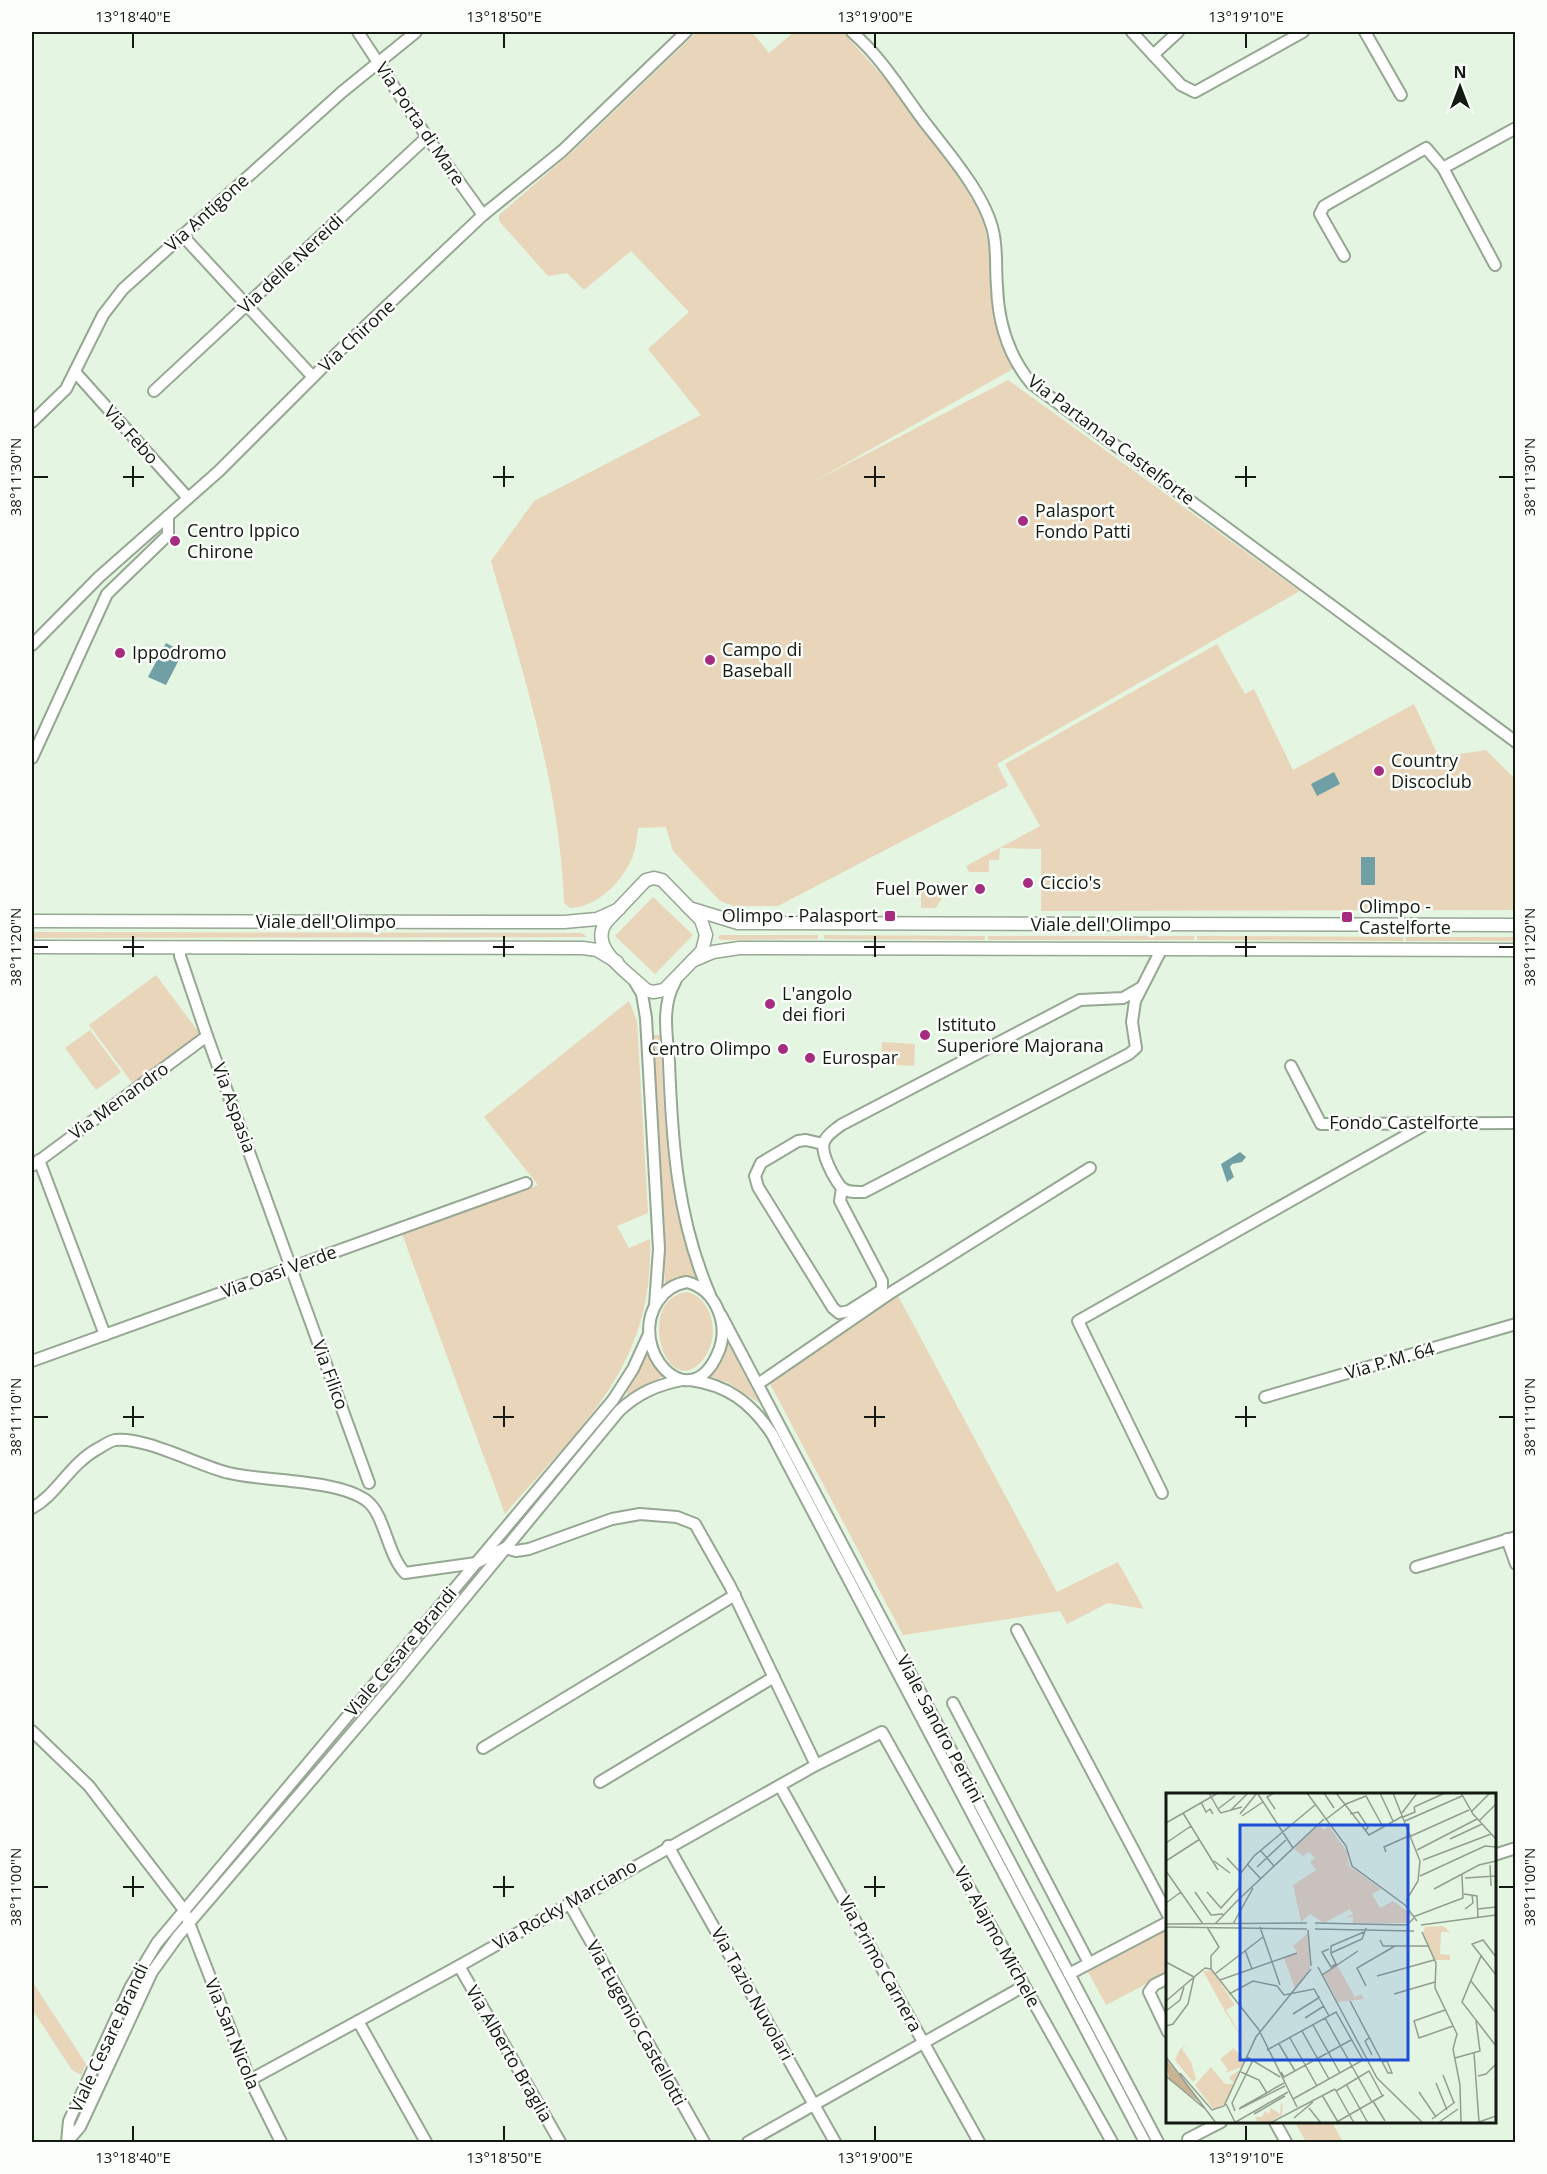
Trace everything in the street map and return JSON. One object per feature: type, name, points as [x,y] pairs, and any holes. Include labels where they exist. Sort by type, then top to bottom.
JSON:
[{"type":"street","name":"Via Porta di Mare","points":[[357,32],[427,137],[483,215]]},
{"type":"street","name":"Via Antigone","points":[[32,422],[66,389],[103,315],[123,288],[377,62],[416,32]]},
{"type":"street","name":"Via Chirone","points":[[32,645],[99,577],[188,498],[483,215],[562,151],[686,32]]},
{"type":"street","name":"Via Partanna Castelforte","points":[[852,32],[883,63],[987,213],[995,238],[998,304],[1005,338],[1016,362],[1031,383],[1515,742]]},
{"type":"street","points":[[1132,32],[1186,90],[1201,91],[1303,32]]},
{"type":"street","points":[[1153,55],[1178,32]]},
{"type":"street","points":[[1365,32],[1401,95]]},
{"type":"street","points":[[1443,168],[1515,128]]},
{"type":"street","name":"Via delle Nereidi","points":[[154,391],[427,137]]},
{"type":"street","points":[[1344,256],[1320,214],[1324,206],[1426,148],[1443,168],[1495,265]]},
{"type":"street","points":[[182,235],[313,377]]},
{"type":"street","name":"Via Febo","points":[[75,372],[188,498]]},
{"type":"street","points":[[32,758],[107,594],[168,535],[168,516]]},
{"type":"street","points":[[654,878],[662,880],[689,908],[705,926],[706,935],[702,951],[664,990],[653,992],[630,975],[602,945],[600,937],[602,927],[646,880],[654,878]]},
{"type":"street","name":"Viale dell'Olimpo","points":[[689,908],[738,923],[1515,925]]},
{"type":"street","name":"Viale dell'Olimpo","points":[[32,921],[564,922],[597,919],[619,909]]},
{"type":"street","name":"Viale dell'Olimpo","points":[[32,947],[583,948],[597,950],[617,962]]},
{"type":"street","name":"Via Aspasia","points":[[180,947],[180,956],[207,1036],[291,1268]]},
{"type":"street","name":"Viale dell'Olimpo","points":[[692,961],[730,948],[1515,950]]},
{"type":"street","points":[[842,1188],[852,1192],[864,1192],[1129,1054],[1136,1048],[1132,1022],[1135,1001],[1161,950]]},
{"type":"street","points":[[630,975],[642,994],[646,1018],[659,1249],[655,1305],[649,1334],[654,1354],[662,1368],[674,1378],[686,1380],[709,1368],[719,1351],[722,1338],[721,1315],[710,1295],[683,1218],[675,1167],[666,1008],[677,976]]},
{"type":"street","points":[[823,1144],[806,1140],[798,1141],[761,1163],[755,1176],[758,1187],[833,1308],[839,1313],[849,1311],[882,1290],[882,1281],[840,1200],[842,1188],[824,1154],[823,1144],[827,1136],[841,1125],[1080,1000],[1123,998],[1142,987]]},
{"type":"street","name":"Via Menandro","points":[[35,1163],[207,1036]]},
{"type":"street","name":"Fondo Castelforte","points":[[1292,1065],[1321,1124],[1515,1123]]},
{"type":"street","points":[[1162,1493],[1078,1321],[1428,1123]]},
{"type":"street","points":[[35,1163],[105,1335]]},
{"type":"street","points":[[758,1384],[892,1292],[1090,1168]]},
{"type":"street","name":"Via Oasi Verde","points":[[32,1361],[526,1183]]},
{"type":"street","name":"Via Filico","points":[[291,1268],[369,1483]]},
{"type":"street","points":[[655,1305],[667,1291],[680,1283],[697,1285],[710,1295]]},
{"type":"street","name":"Viale Sandro Pertini","points":[[721,1315],[1158,2142]]},
{"type":"street","name":"Via P.M. 64","points":[[1265,1397],[1515,1324]]},
{"type":"street","name":"Viale Cesare Brandi","points":[[67,2142],[69,2121],[135,1978],[157,1943],[613,1400],[633,1369],[649,1334]]},
{"type":"street","name":"Viale Sandro Pertini","points":[[686,1380],[707,1383],[732,1392],[752,1408],[772,1434],[1145,2142]]},
{"type":"street","name":"Viale Cesare Brandi","points":[[67,2142],[80,2127],[152,1972],[189,1923],[392,1686],[630,1401],[651,1388],[686,1380]]},
{"type":"street","points":[[32,1508],[43,1502],[82,1457],[114,1440],[133,1442],[229,1473],[343,1490],[368,1502],[378,1518],[394,1562],[405,1573],[476,1563],[505,1548],[516,1551],[529,1548],[612,1519],[640,1514],[677,1517],[695,1524],[735,1595],[816,1765]]},
{"type":"street","points":[[1416,1567],[1511,1538],[1515,1564]]},
{"type":"street","points":[[483,1748],[735,1595]]},
{"type":"street","points":[[1017,1630],[1166,1913]]},
{"type":"street","points":[[600,1782],[774,1677]]},
{"type":"street","points":[[953,1703],[1089,1963]]},
{"type":"street","points":[[32,1731],[95,1793],[184,1910]]},
{"type":"street","name":"Via Rocky Marciano","points":[[250,2080],[459,1966],[668,1846],[816,1765],[882,1732]]},
{"type":"street","name":"Via Alajmo Michele","points":[[882,1732],[1112,2142]]},
{"type":"street","name":"Via Primo Carnera","points":[[780,1786],[979,2142]]},
{"type":"street","name":"Via Tazio Nuvolari","points":[[668,1846],[835,2142]]},
{"type":"street","points":[[1496,1854],[1515,1848]]},
{"type":"street","name":"Via Eugenio Castellotti","points":[[569,1903],[704,2142]]},
{"type":"street","name":"Via San Nicola","points":[[184,1910],[250,2080],[281,2142]]},
{"type":"street","points":[[1069,1974],[1166,1923]]},
{"type":"street","name":"Via Alberto Braglia","points":[[459,1966],[560,2142]]},
{"type":"street","points":[[1166,1979],[1154,1985],[1149,1992],[1166,2030]]},
{"type":"street","points":[[748,2142],[1024,1986]]},
{"type":"street","points":[[358,2021],[426,2142]]},
{"type":"street","points":[[1188,2139],[1215,2123]]},
{"type":"street","points":[[1276,2123],[1286,2142]]},
{"type":"shaded area","points":[[697,32],[752,32],[769,53],[794,32],[843,32],[897,92],[946,158],[982,215],[989,248],[995,321],[1001,345],[1013,369],[811,483],[1008,380],[1300,591],[997,764],[1008,786],[778,906],[734,906],[720,901],[673,851],[666,827],[638,828],[633,856],[623,875],[600,898],[580,907],[570,908],[564,903],[561,859],[548,773],[491,561],[534,501],[701,415],[648,349],[689,312],[631,251],[584,290],[567,273],[548,276],[499,221],[499,215],[572,152]]},
{"type":"shaded area","points":[[1217,644],[1245,694],[1254,689],[1293,770],[1414,704],[1439,757],[1486,750],[1515,779],[1515,910],[1041,911],[1041,849],[1000,848],[999,860],[989,860],[989,872],[969,872],[966,866],[1040,826],[1005,764]]},
{"type":"shaded area","points":[[939,881],[945,893],[936,908],[921,908],[921,890]]},
{"type":"shaded area","points":[[653,897],[693,935],[655,974],[615,936]]},
{"type":"shaded area","points":[[32,932],[582,933],[587,937],[32,938]]},
{"type":"shaded area","points":[[720,935],[818,935],[818,939],[720,940],[718,937]]},
{"type":"shaded area","points":[[824,935],[985,936],[985,940],[824,939]]},
{"type":"shaded area","points":[[988,936],[1194,936],[1194,940],[988,940]]},
{"type":"shaded area","points":[[1197,936],[1403,937],[1403,941],[1197,940]]},
{"type":"shaded area","points":[[1406,937],[1515,937],[1516,941],[1406,941]]},
{"type":"shaded area","points":[[156,975],[200,1034],[133,1084],[89,1025]]},
{"type":"shaded area","points":[[629,1001],[637,1021],[648,1213],[617,1226],[629,1248],[650,1239],[648,1284],[640,1324],[626,1359],[608,1391],[561,1451],[505,1514],[402,1234],[538,1185],[484,1117]]},
{"type":"shaded area","points":[[90,1030],[121,1072],[96,1090],[65,1048]]},
{"type":"shaded area","points":[[653,1035],[660,1035],[668,1159],[678,1220],[697,1279],[665,1286]]},
{"type":"shaded area","points":[[882,1042],[915,1044],[914,1066],[881,1064]]},
{"type":"shaded area","points":[[687,1292],[694,1294],[705,1304],[713,1325],[713,1333],[710,1348],[704,1358],[695,1367],[683,1371],[673,1366],[665,1355],[660,1340],[659,1324],[663,1309],[672,1298]]},
{"type":"shaded area","points":[[897,1294],[1057,1592],[1118,1562],[1144,1609],[1108,1603],[1067,1624],[1060,1611],[903,1635],[768,1380]]},
{"type":"shaded area","points":[[725,1341],[759,1403],[727,1382],[708,1376]]},
{"type":"shaded area","points":[[649,1351],[664,1376],[628,1394],[626,1392]]},
{"type":"shaded area","points":[[1165,1930],[1166,1974],[1106,2005],[1087,1970]]},
{"type":"shaded area","points":[[32,1981],[86,2064],[81,2075],[72,2070],[32,2009]]},
{"type":"shaded area","points":[[1296,2123],[1333,2123],[1343,2142],[1306,2142]]},
{"type":"water","points":[[166,643],[183,652],[166,685],[148,677]]},
{"type":"water","points":[[1334,772],[1340,784],[1317,796],[1311,784]]},
{"type":"water","points":[[1361,857],[1375,857],[1375,885],[1361,885]]},
{"type":"water","points":[[1240,1152],[1246,1157],[1242,1162],[1232,1164],[1230,1167],[1234,1177],[1227,1182],[1221,1164]]},
{"type":"place","name":"Palasport Fondo Patti","points":[[1023,521]]},
{"type":"place","name":"Centro Ippico Chirone","points":[[175,541]]},
{"type":"place","name":"Ippodromo","points":[[120,653]]},
{"type":"place","name":"Campo di Baseball","points":[[710,660]]},
{"type":"place","name":"Country Discoclub","points":[[1379,771]]},
{"type":"place","name":"Ciccio's","points":[[1028,883]]},
{"type":"place","name":"Fuel Power","points":[[980,889]]},
{"type":"place","name":"Olimpo - Palasport","points":[[890,916]]},
{"type":"place","name":"Olimpo - Castelforte","points":[[1347,917]]},
{"type":"place","name":"L'angolo dei fiori","points":[[770,1004]]},
{"type":"place","name":"Istituto Superiore Majorana","points":[[925,1035]]},
{"type":"place","name":"Centro Olimpo","points":[[783,1049]]},
{"type":"place","name":"Eurospar","points":[[810,1058]]}]
